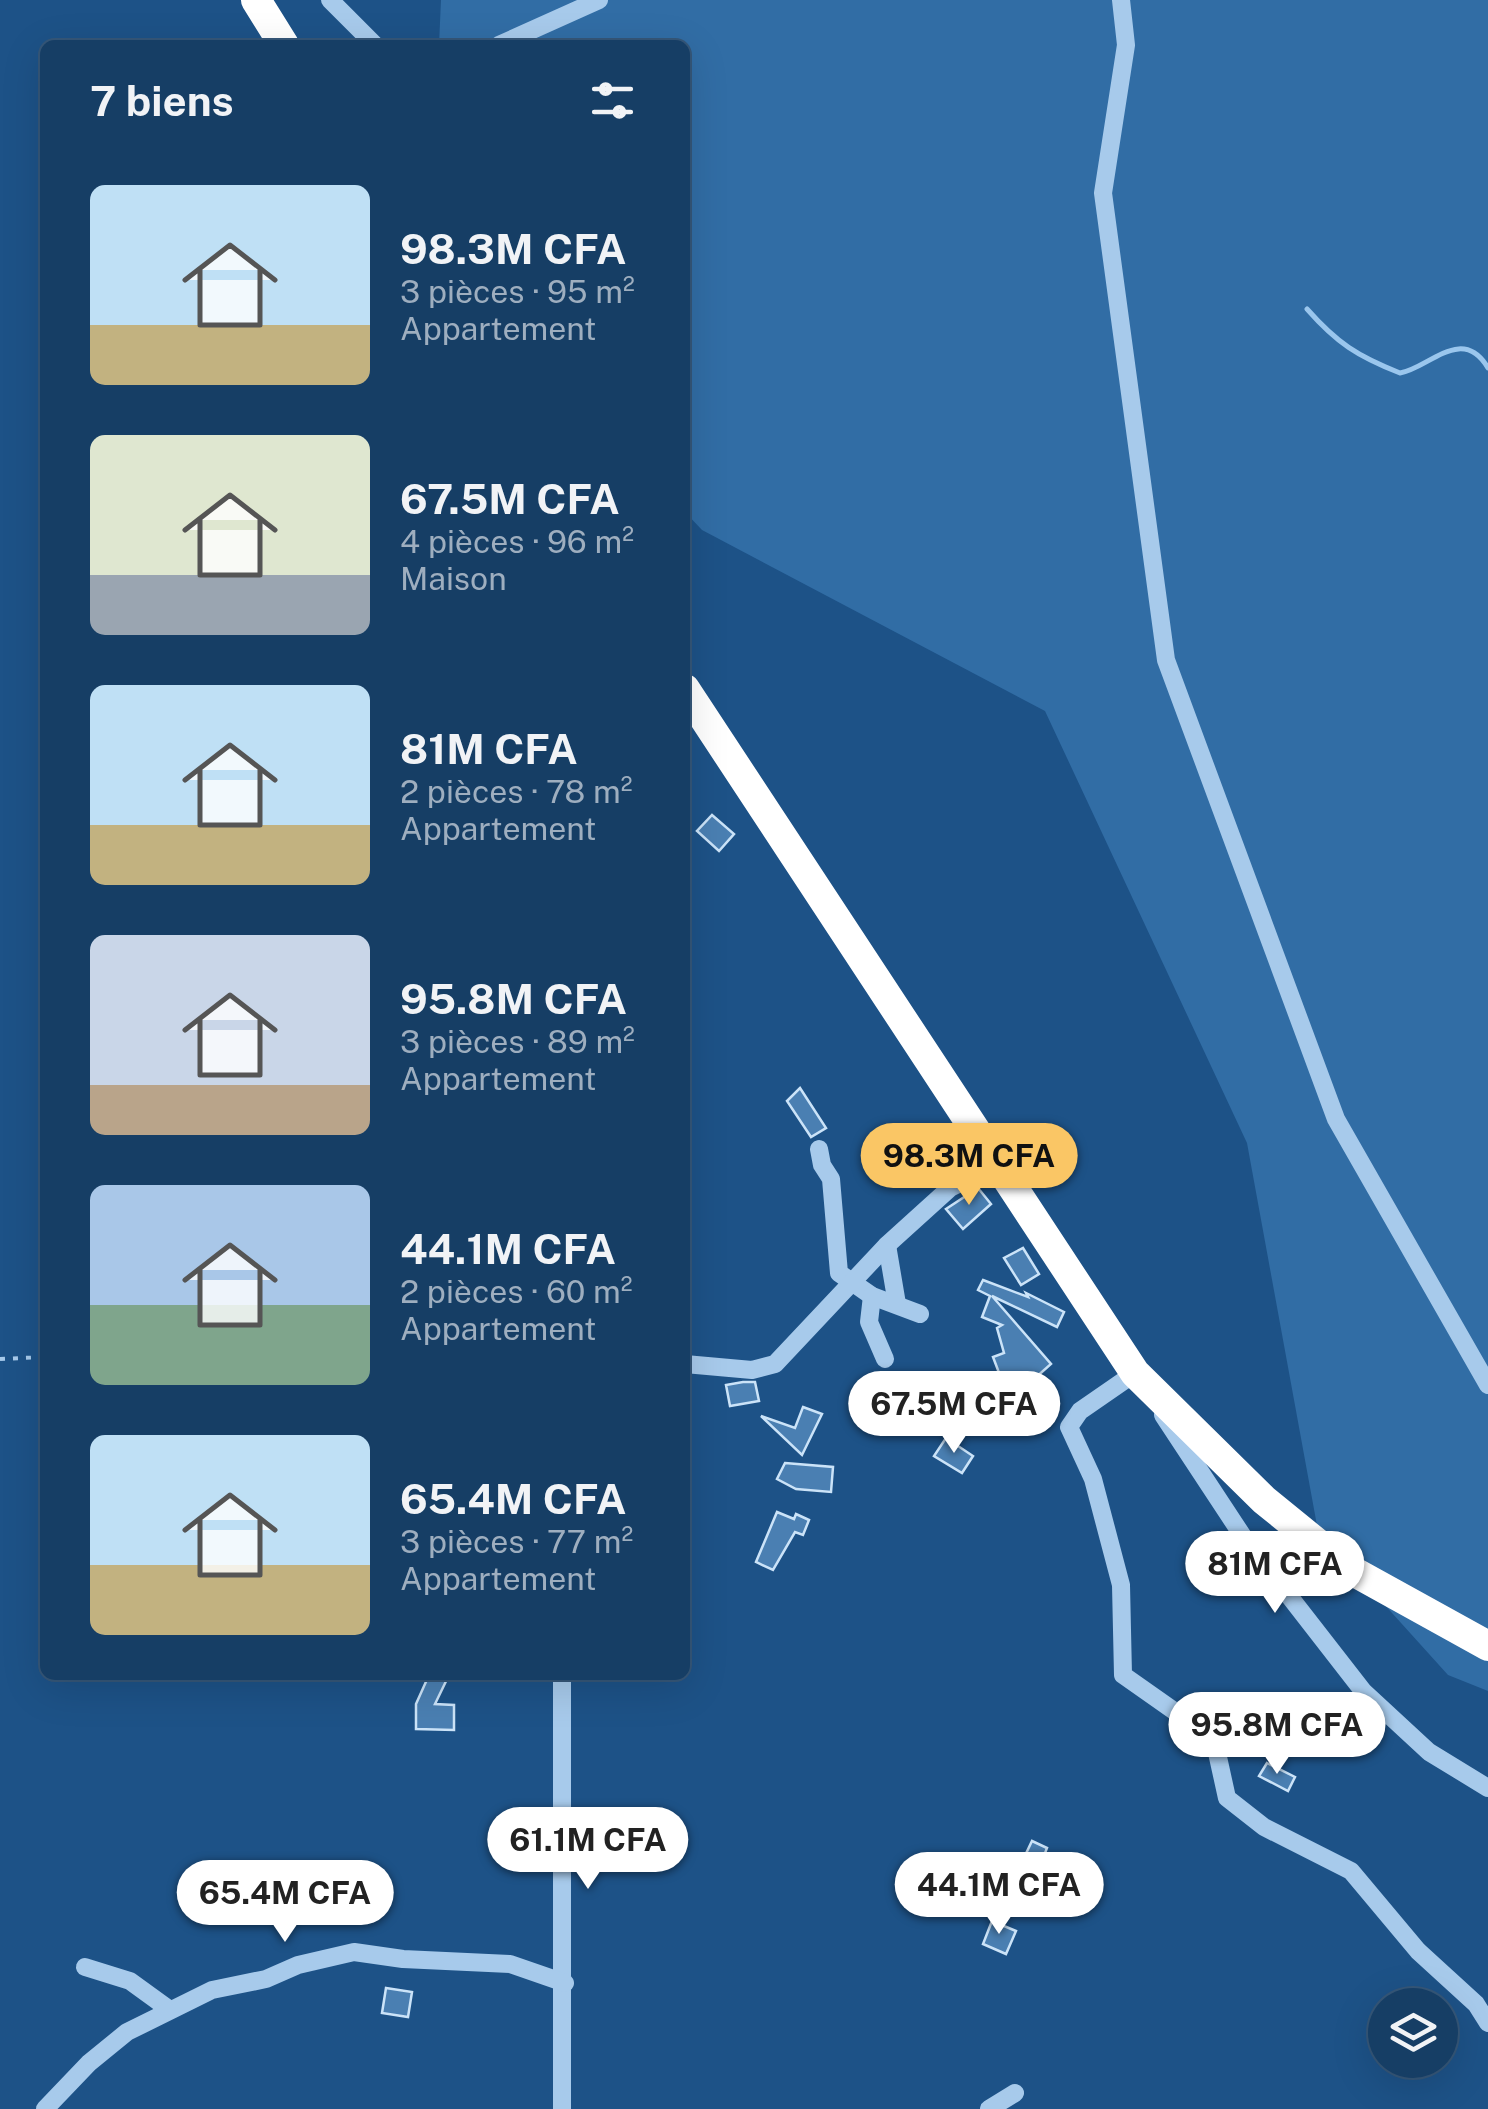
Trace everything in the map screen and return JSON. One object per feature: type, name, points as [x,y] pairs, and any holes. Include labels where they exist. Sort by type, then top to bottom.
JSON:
[{"type":"highway","points":[[256,0],[281,40]]},
{"type":"highway","points":[[690,697],[1135,1373],[1264,1500],[1349,1568],[1488,1646]]},
{"type":"street","points":[[330,0],[370,40]]},
{"type":"street","points":[[510,40],[599,0]]},
{"type":"street","points":[[1121,0],[1126,45],[1103,194],[1166,660],[1336,1119],[1488,1385]]},
{"type":"street","points":[[819,1149],[822,1165],[832,1180],[840,1273],[872,1296],[920,1314]]},
{"type":"street","points":[[690,1364],[752,1370],[775,1364],[887,1244],[950,1188],[998,1165]]},
{"type":"street","points":[[887,1244],[897,1304]]},
{"type":"street","points":[[872,1296],[868,1322],[884,1360]]},
{"type":"street","points":[[1488,1788],[1429,1752],[1364,1690],[1244,1538],[1135,1373],[1080,1412],[1069,1427],[1093,1480],[1121,1585],[1124,1676],[1214,1739],[1227,1798],[1264,1827],[1351,1871],[1418,1951],[1476,2004],[1488,2023]]},
{"type":"street","points":[[562,1680],[562,2109]]},
{"type":"street","points":[[45,2109],[90,2062],[126,2032],[212,1990],[354,1952],[403,1959],[510,1964],[565,1983]]},
{"type":"street","points":[[85,1967],[130,1981],[170,2010]]},
{"type":"street","points":[[989,2109],[1015,2093]]},
{"type":"path","points":[[0,1359],[40,1357]]},
{"type":"shaded area","points":[[441,0],[1488,0],[1488,1691],[1448,1675],[1318,1531],[1247,1143],[1045,711],[702,530],[690,517],[690,40],[439,40]]},
{"type":"building","points":[[712,815],[734,834],[719,851],[697,831]]},
{"type":"building","points":[[800,1088],[826,1128],[811,1137],[787,1101]]},
{"type":"building","points":[[978,1188],[991,1204],[963,1229],[946,1209]]},
{"type":"building","points":[[1023,1248],[1039,1274],[1021,1285],[1004,1258]]},
{"type":"building","points":[[983,1280],[1028,1297],[1026,1293],[1064,1312],[1057,1327],[992,1296],[1051,1364],[1034,1379],[1004,1386],[993,1357],[1004,1353],[997,1328],[1002,1325],[982,1317],[990,1296],[978,1290]]},
{"type":"building","points":[[755,1382],[759,1401],[730,1406],[726,1385]]},
{"type":"building","points":[[803,1407],[822,1414],[802,1455],[761,1416],[795,1428]]},
{"type":"building","points":[[946,1438],[973,1456],[962,1473],[934,1456]]},
{"type":"building","points":[[785,1463],[833,1467],[831,1492],[796,1489],[777,1479]]},
{"type":"building","points":[[777,1512],[809,1520],[803,1535],[795,1532],[773,1570],[756,1562]]},
{"type":"building","points":[[427,1680],[447,1680],[435,1704],[454,1705],[454,1730],[416,1729],[416,1704]]},
{"type":"building","points":[[1267,1763],[1295,1777],[1288,1791],[1259,1776]]},
{"type":"building","points":[[1032,1841],[1047,1848],[1031,1889],[1008,1878],[1016,1861],[1021,1864]]},
{"type":"building","points":[[992,1921],[1016,1931],[1006,1954],[983,1944]]},
{"type":"building","points":[[386,1988],[412,1992],[408,2017],[382,2013]]},
{"type":"waterway","points":[[1307,309],[1349,347],[1400,373],[1456,349],[1478,355],[1488,368]]}]
